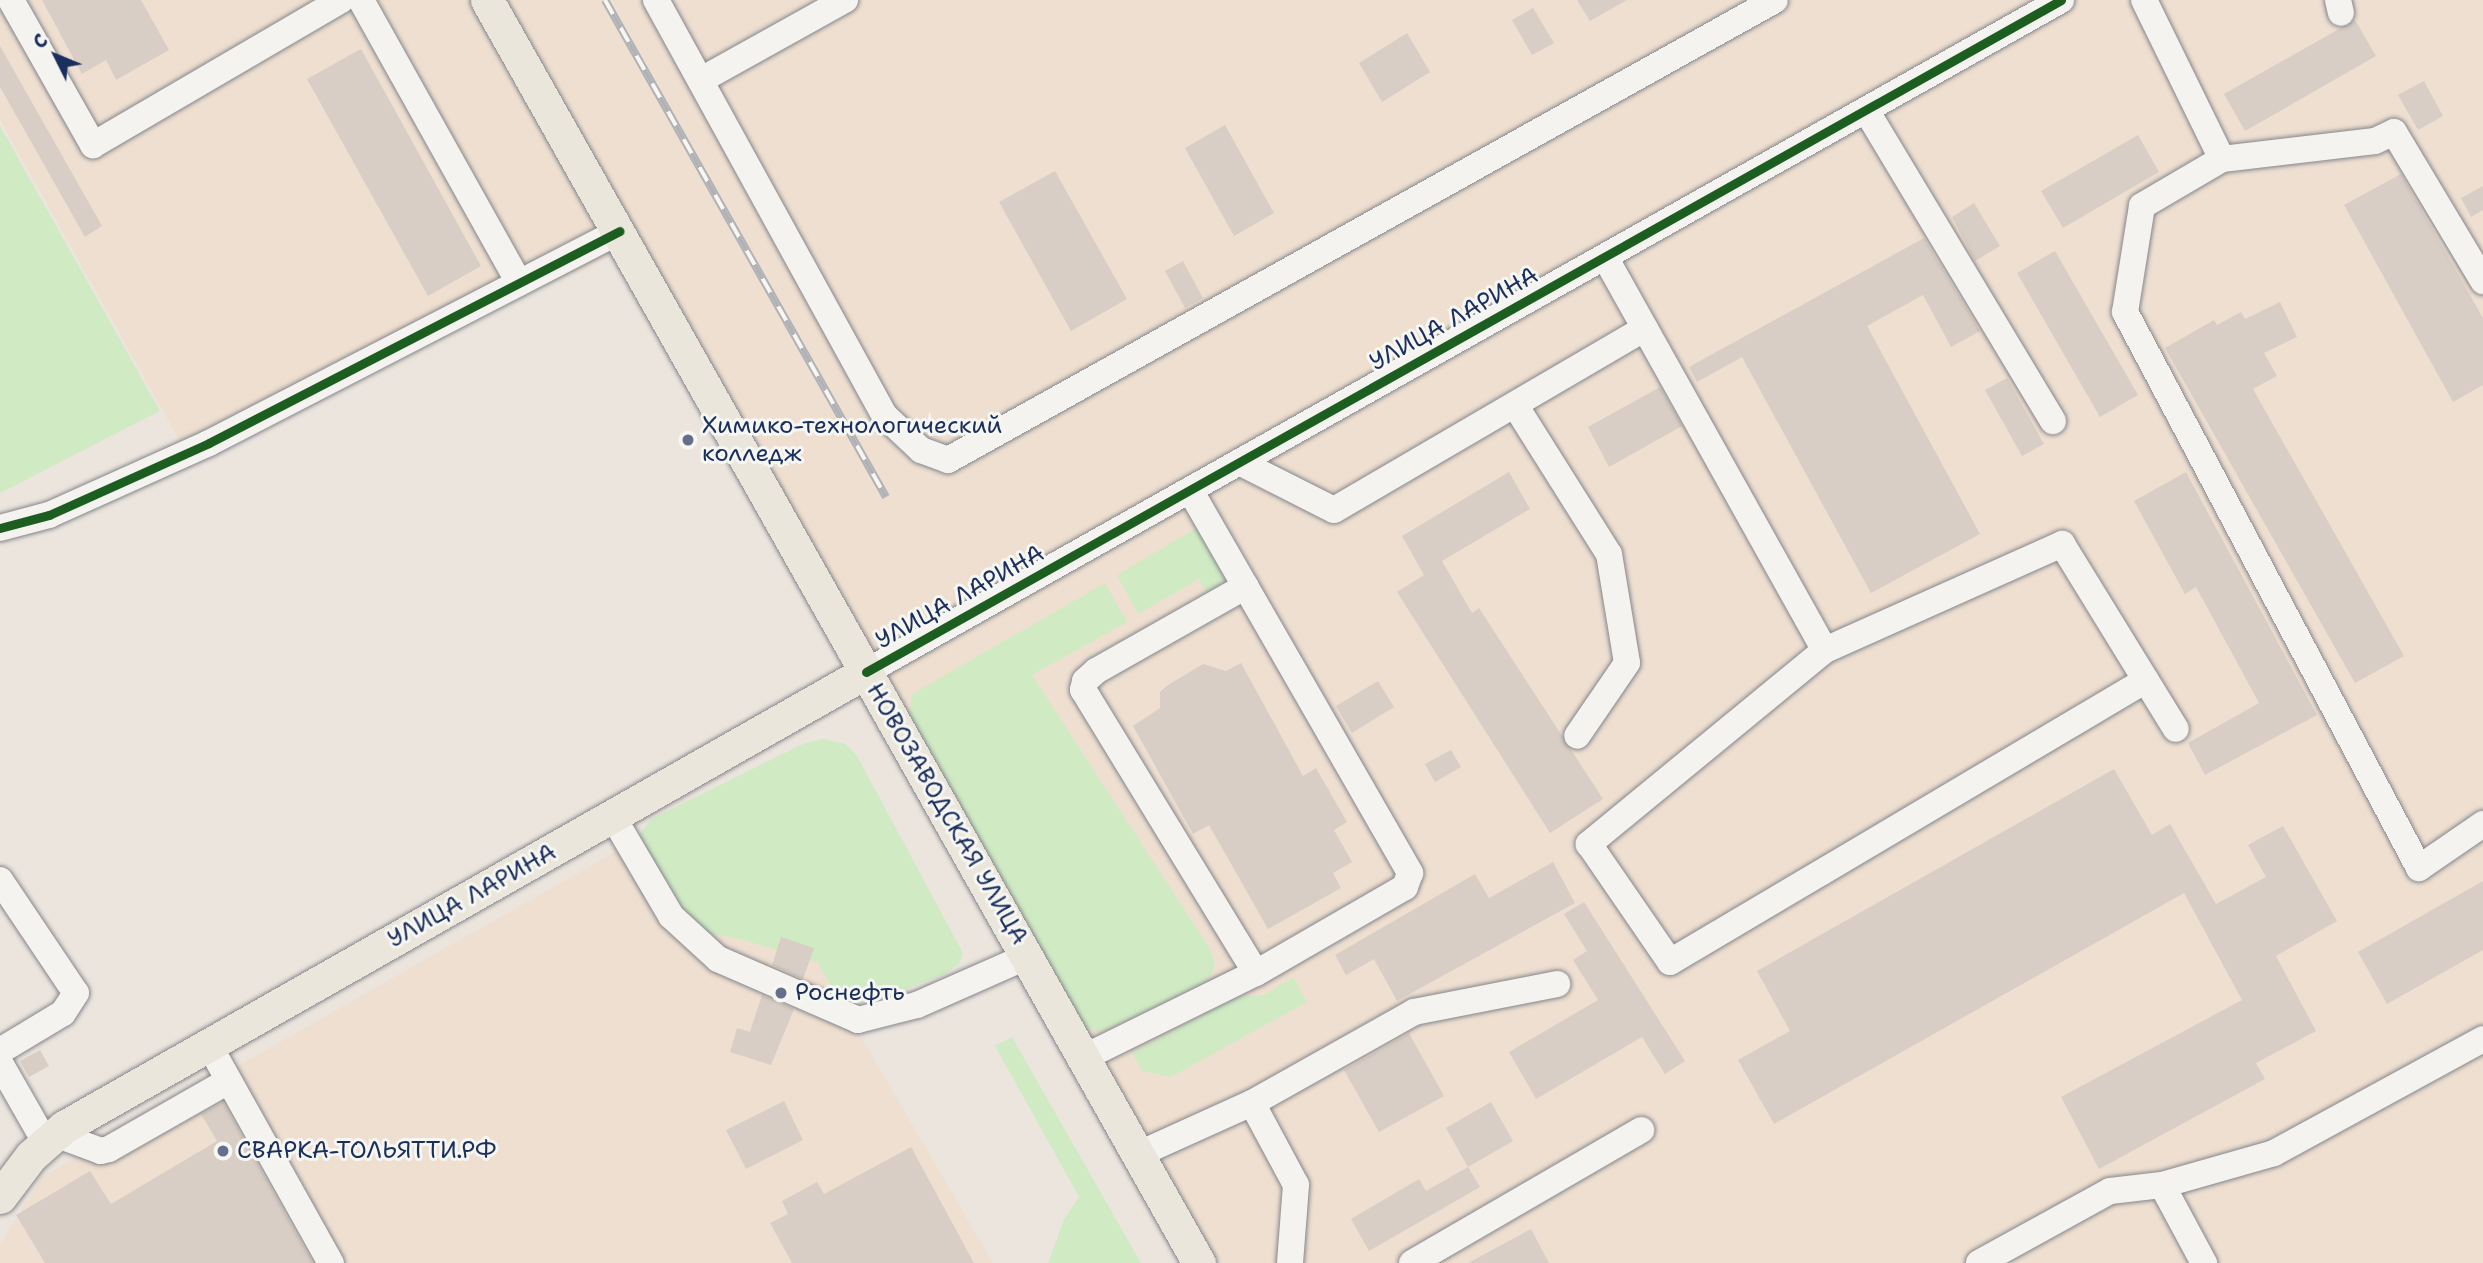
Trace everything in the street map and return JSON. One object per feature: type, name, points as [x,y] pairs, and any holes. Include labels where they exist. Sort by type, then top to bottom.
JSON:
[{"type":"main road","name":"НОВОЗАВОДСКАЯ УЛИЦА","points":[[487,0],[1199,1263]]},
{"type":"main road","name":"УЛИЦА ЛАРИНА","points":[[0,1196],[50,1138],[866,672]]},
{"type":"street","points":[[11,0],[93,145],[341,0]]},
{"type":"street","points":[[361,0],[519,283]]},
{"type":"street","points":[[656,0],[885,416],[921,450],[948,460],[1775,0]]},
{"type":"street","points":[[701,80],[845,0]]},
{"type":"street","name":"УЛИЦА ЛАРИНА","points":[[866,672],[2061,0]]},
{"type":"street","points":[[2144,0],[2222,159]]},
{"type":"street","points":[[1866,110],[2053,421]]},
{"type":"street","points":[[2483,281],[2394,132],[2375,141],[2222,159],[2143,206],[2125,312],[2419,868],[2483,824]]},
{"type":"street","points":[[0,528],[49,515],[209,443],[619,231]]},
{"type":"street","points":[[1605,257],[1825,650]]},
{"type":"street","points":[[1239,462],[1334,510],[1645,328]]},
{"type":"street","points":[[1516,405],[1609,554],[1627,663],[1577,736]]},
{"type":"street","points":[[1085,1058],[1256,972],[1405,887],[1411,878],[1190,490]]},
{"type":"street","points":[[2146,680],[1670,962],[1589,844],[1825,650],[2062,544],[2146,680],[2176,729]]},
{"type":"street","points":[[1246,586],[1096,671],[1084,681],[1083,690],[1256,972]]},
{"type":"street","points":[[612,817],[671,916],[718,958],[858,1020],[917,1005],[1028,956]]},
{"type":"street","points":[[0,880],[76,993],[63,1013],[0,1051]]},
{"type":"street","points":[[1139,1154],[1252,1104],[1414,1012],[1557,984]]},
{"type":"street","points":[[1979,1263],[2110,1191],[2162,1185],[2274,1153],[2483,1039]]},
{"type":"street","points":[[209,1045],[331,1263]]},
{"type":"street","points":[[0,1063],[50,1138],[101,1151],[109,1149],[228,1081]]},
{"type":"street","points":[[1252,1104],[1296,1185],[1290,1263]]},
{"type":"street","points":[[1412,1263],[1641,1130]]},
{"type":"street","points":[[2162,1185],[2204,1263]]},
{"type":"shaded area","points":[[0,0],[479,0],[621,251],[186,452],[0,120]]},
{"type":"shaded area","points":[[488,0],[2483,0],[2483,1263],[1199,1263]]},
{"type":"shaded area","points":[[719,793],[993,1263],[0,1263],[0,1245],[42,1177]]},
{"type":"green space","points":[[0,126],[160,411],[0,493]]},
{"type":"green space","points":[[1198,527],[1224,577],[1217,591],[1209,597],[1199,579],[1138,614],[1117,575]]},
{"type":"green space","points":[[1105,583],[1127,622],[1032,675],[1210,949],[1215,964],[1210,978],[1201,985],[1106,1030],[1094,1031],[1084,1026],[912,724],[910,711],[912,694]]},
{"type":"green space","points":[[822,739],[846,744],[856,754],[963,953],[959,964],[945,974],[874,1001],[848,1004],[838,998],[817,962],[737,938],[692,931],[638,836],[651,819],[805,743]]},
{"type":"green space","points":[[1293,977],[1307,1002],[1171,1077],[1142,1071],[1132,1052],[1237,997],[1264,995]]},
{"type":"green space","points":[[1012,1037],[1141,1263],[1048,1263],[1064,1219],[1079,1197],[995,1046]]},
{"type":"building","points":[[42,0],[141,0],[169,50],[116,80],[106,60],[82,74]]},
{"type":"building","points":[[1577,0],[1627,0],[1590,21]]},
{"type":"building","points":[[1533,8],[1554,43],[1532,55],[1512,20]]},
{"type":"building","points":[[2355,20],[2376,56],[2245,131],[2224,94]]},
{"type":"building","points":[[1407,33],[1430,72],[1382,102],[1359,63]]},
{"type":"building","points":[[0,46],[102,226],[85,237],[0,87]]},
{"type":"building","points":[[361,49],[481,266],[428,296],[307,79]]},
{"type":"building","points":[[2424,81],[2443,116],[2418,130],[2398,95]]},
{"type":"building","points":[[1225,125],[1274,213],[1234,236],[1185,148]]},
{"type":"building","points":[[2138,135],[2159,172],[2063,228],[2041,191]]},
{"type":"building","points":[[1055,171],[1127,299],[1071,331],[999,202]]},
{"type":"building","points":[[2401,174],[2483,318],[2483,385],[2453,402],[2344,205]]},
{"type":"building","points":[[2483,186],[2483,210],[2471,217],[2461,198]]},
{"type":"building","points":[[1974,203],[2000,246],[1975,261],[1952,217]]},
{"type":"building","points":[[1924,238],[1980,331],[1951,347],[1923,295],[1867,326],[1980,534],[1871,593],[1742,357],[1697,382],[1689,367]]},
{"type":"building","points":[[2055,251],[2138,395],[2100,417],[2017,273]]},
{"type":"building","points":[[1183,261],[1203,298],[1185,308],[1165,271]]},
{"type":"building","points":[[2280,302],[2297,337],[2264,353],[2277,376],[2253,389],[2404,656],[2355,683],[2165,348],[2214,320],[2217,325],[2241,312],[2245,319]]},
{"type":"building","points":[[2007,378],[2044,444],[2022,456],[1985,390]]},
{"type":"building","points":[[1660,387],[1682,426],[1609,467],[1588,427]]},
{"type":"building","points":[[1509,472],[1530,509],[1442,561],[1472,613],[1479,608],[1603,799],[1550,833],[1397,592],[1424,575],[1402,536]]},
{"type":"building","points":[[2186,472],[2317,715],[2205,775],[2188,743],[2259,703],[2196,587],[2185,594],[2134,501]]},
{"type":"building","points":[[1241,663],[1303,776],[1316,768],[1347,822],[1334,830],[1352,862],[1333,873],[1341,888],[1268,929],[1209,825],[1193,834],[1133,726],[1160,708],[1160,692],[1203,664],[1226,671]]},
{"type":"building","points":[[1378,681],[1394,707],[1352,733],[1336,706]]},
{"type":"building","points":[[1451,750],[1461,767],[1435,782],[1425,764]]},
{"type":"building","points":[[2114,769],[2152,835],[2170,824],[2216,904],[2266,877],[2248,845],[2283,826],[2337,921],[2276,956],[2316,1031],[2256,1063],[2265,1079],[2099,1169],[2061,1097],[2242,1000],[2184,893],[1774,1124],[1738,1060],[1790,1031],[1757,971]]},
{"type":"building","points":[[1553,862],[1575,903],[1397,1001],[1374,959],[1346,975],[1335,955],[1475,874],[1489,898]]},
{"type":"building","points":[[2483,881],[2483,950],[2387,1004],[2358,952]]},
{"type":"building","points":[[1584,902],[1685,1061],[1665,1074],[1642,1037],[1536,1099],[1509,1052],[1598,1000],[1573,960],[1587,951],[1564,914]]},
{"type":"building","points":[[781,937],[814,948],[803,979],[772,965]]},
{"type":"building","points":[[762,995],[794,1009],[771,1065],[730,1052],[737,1028],[750,1032]]},
{"type":"building","points":[[1409,1033],[1444,1096],[1379,1132],[1344,1070]]},
{"type":"building","points":[[40,1050],[49,1066],[29,1077],[20,1061]]},
{"type":"building","points":[[784,1101],[803,1140],[746,1169],[726,1130]]},
{"type":"building","points":[[223,1102],[313,1263],[45,1263],[16,1215],[90,1171],[111,1204],[217,1141],[201,1114]]},
{"type":"building","points":[[1491,1102],[1513,1141],[1468,1167],[1446,1128]]},
{"type":"building","points":[[911,1147],[974,1263],[792,1263],[770,1223],[788,1214],[782,1201],[817,1182],[824,1194]]},
{"type":"building","points":[[1468,1167],[1480,1187],[1369,1251],[1351,1219],[1419,1179],[1426,1191]]},
{"type":"building","points":[[1531,1229],[1549,1263],[1468,1263]]},
{"type":"railway","points":[[605,0],[886,497]]},
{"type":"cycle path","points":[[866,672],[2061,0]]},
{"type":"cycle path","points":[[0,528],[49,515],[209,443],[619,231]]},
{"type":"place","name":"Химико-технологический колледж","points":[[688,440]]},
{"type":"place","name":"Роснефть","points":[[781,993]]},
{"type":"place","name":"СВАРКА-ТОЛЬЯТТИ.РФ","points":[[223,1151]]}]
